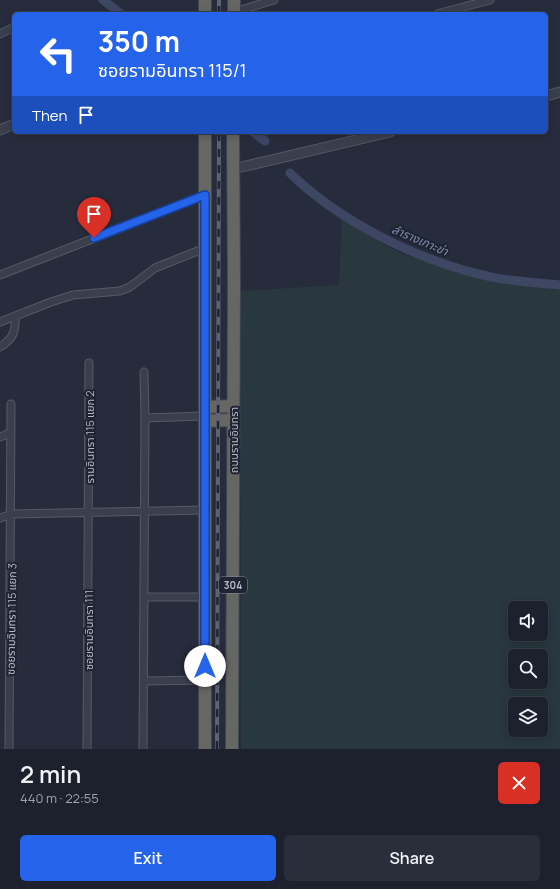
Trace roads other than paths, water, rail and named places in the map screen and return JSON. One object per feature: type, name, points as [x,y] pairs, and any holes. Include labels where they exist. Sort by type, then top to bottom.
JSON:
[{"type":"highway","points":[[205,0],[205,12]]},
{"type":"highway","name":"304","points":[[205,134],[205,749]]},
{"type":"highway","name":"ถนนรามอินทรา","points":[[232,749],[233,134]]},
{"type":"highway","points":[[205,415],[233,406]]},
{"type":"highway","points":[[205,415],[233,420]]},
{"type":"street","points":[[234,9],[274,0]]},
{"type":"street","points":[[445,12],[490,0]]},
{"type":"street","points":[[0,34],[12,28]]},
{"type":"street","points":[[548,95],[560,92]]},
{"type":"street","points":[[0,130],[12,125]]},
{"type":"street","points":[[233,169],[382,134]]},
{"type":"street","points":[[0,275],[205,195]]},
{"type":"street","points":[[0,322],[73,295],[120,291],[130,287],[155,268],[205,248]]},
{"type":"street","points":[[0,347],[10,341],[14,334],[15,316]]},
{"type":"street","name":"รามอินทรา 115 แยก 2","points":[[89,363],[89,511]]},
{"type":"street","points":[[143,749],[145,597],[144,372]]},
{"type":"street","name":"ซอยรามอินทรา 115 แยก 3","points":[[9,749],[12,514],[10,433],[11,404]]},
{"type":"street","points":[[145,418],[205,415]]},
{"type":"street","points":[[0,437],[10,433]]},
{"type":"street","points":[[0,518],[12,514],[89,511],[205,510]]},
{"type":"street","name":"ซอยรามอินทรา 111","points":[[87,749],[89,511]]},
{"type":"street","points":[[145,597],[205,597]]},
{"type":"street","points":[[144,681],[205,680]]},
{"type":"waterway","name":"ลำรางเกาะข่า","points":[[103,0],[118,12]]},
{"type":"waterway","name":"ลำรางเกาะข่า","points":[[256,134],[265,141]]},
{"type":"waterway","name":"ลำรางเกาะข่า","points":[[290,173],[332,208],[356,223],[408,250],[461,269],[487,276],[514,281],[560,285]]},
{"type":"railway","points":[[219,0],[219,12]]},
{"type":"railway","points":[[217,749],[219,134]]}]
